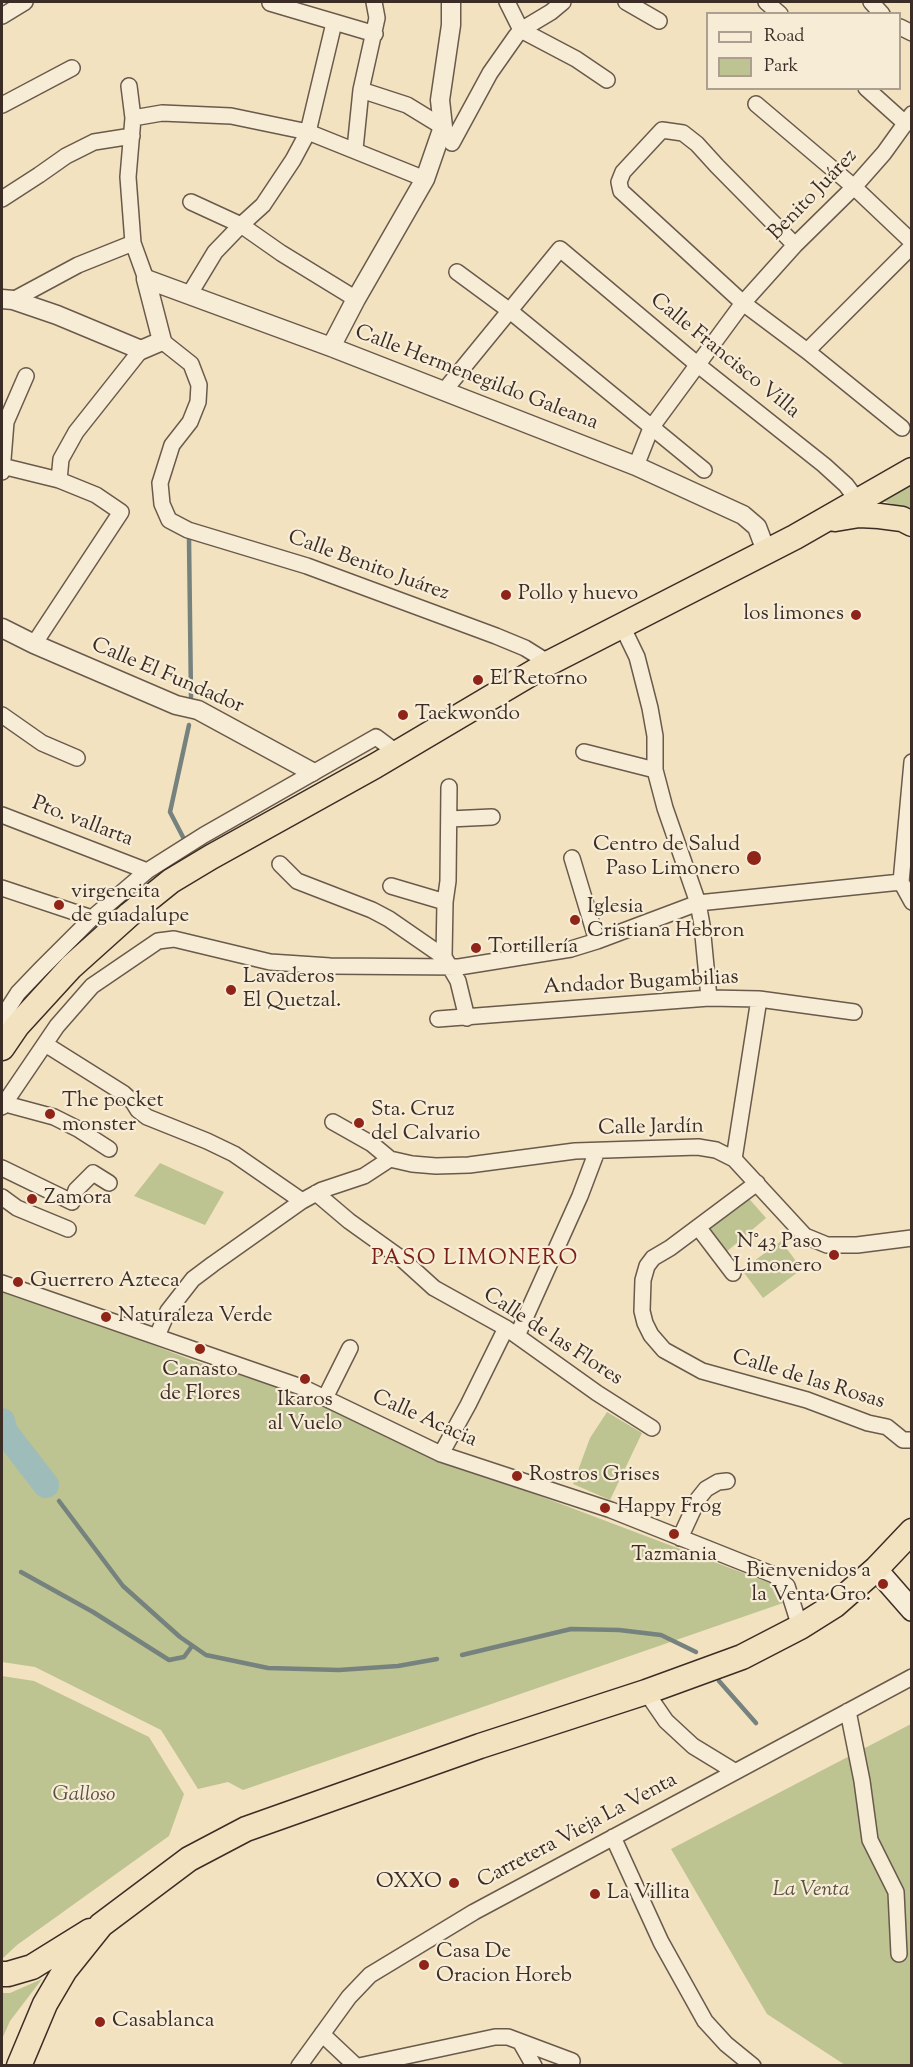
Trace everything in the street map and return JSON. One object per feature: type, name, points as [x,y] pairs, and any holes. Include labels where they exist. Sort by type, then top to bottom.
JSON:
[{"type":"highway","points":[[2,1048],[17,1026],[71,967],[171,881],[549,663],[825,521],[912,470]]},
{"type":"highway","points":[[825,521],[859,515],[902,519],[912,524]]},
{"type":"highway","points":[[2,1974],[32,1968],[65,1945],[101,1925],[189,1859],[246,1829],[742,1657],[800,1628],[835,1605],[876,1569],[912,1531]]},
{"type":"highway","points":[[19,2066],[45,2004],[65,1970],[101,1925]]},
{"type":"main road","points":[[876,1569],[912,1610]]},
{"type":"street","points":[[2,16],[25,2]]},
{"type":"street","points":[[355,149],[361,90],[375,34],[377,18],[374,2]]},
{"type":"street","points":[[451,2],[451,25],[440,100],[443,127],[452,143],[490,73],[521,30],[563,2]]},
{"type":"street","points":[[507,2],[521,30],[607,80]]},
{"type":"street","points":[[626,2],[658,21]]},
{"type":"street","points":[[766,2],[778,12]]},
{"type":"street","points":[[270,3],[375,34]]},
{"type":"street","points":[[189,295],[215,252],[263,205],[281,180],[308,132],[334,23]]},
{"type":"street","points":[[2,105],[72,68]]},
{"type":"street","points":[[59,480],[61,459],[76,432],[141,350],[162,341],[146,279],[133,243],[128,177],[133,118],[129,86]]},
{"type":"street","points":[[361,90],[407,105],[443,127]]},
{"type":"street","points":[[869,90],[909,119]]},
{"type":"street","points":[[756,104],[854,188],[912,244],[807,351]]},
{"type":"street","points":[[133,118],[162,113],[231,116],[308,132],[425,179]]},
{"type":"street","name":"Benito Juárez","points":[[636,466],[651,428],[743,303],[795,245],[854,188],[909,119]]},
{"type":"street","points":[[331,347],[425,179],[443,127]]},
{"type":"street","points":[[795,245],[697,144],[683,133],[662,130],[623,172],[618,182],[621,191],[743,303],[807,351],[902,428]]},
{"type":"street","points":[[2,199],[66,156],[94,142],[132,136]]},
{"type":"street","points":[[191,202],[241,225],[281,253],[356,299]]},
{"type":"street","points":[[7,300],[78,265],[133,243]]},
{"type":"street","name":"Calle Francisco Villa","points":[[510,311],[560,249],[698,365],[824,465],[846,484],[858,501]]},
{"type":"street","points":[[457,272],[510,311],[704,471]]},
{"type":"street","name":"Calle Hermenegildo Galeana","points":[[146,279],[331,347],[636,466],[743,515],[757,527],[766,551]]},
{"type":"street","points":[[7,300],[57,315],[141,350]]},
{"type":"street","points":[[444,391],[510,311]]},
{"type":"street","name":"Calle Benito Juárez","points":[[162,341],[191,364],[199,385],[198,402],[190,422],[172,445],[160,483],[162,504],[169,520],[188,530],[307,566],[496,636],[525,648],[549,663]]},
{"type":"street","points":[[26,376],[6,422],[2,468],[59,480],[96,495],[121,512],[34,644]]},
{"type":"street","points":[[622,626],[637,657],[650,708],[655,736],[655,770],[665,808],[698,903],[709,998]]},
{"type":"street","name":"Calle El Fundador","points":[[2,628],[176,705],[198,710],[312,772]]},
{"type":"street","points":[[2,715],[42,742],[77,758]]},
{"type":"street","points":[[2,1018],[18,993],[92,918],[147,871],[204,835],[376,737],[396,752]]},
{"type":"street","points":[[584,752],[655,770]]},
{"type":"street","points":[[912,762],[901,882],[912,902]]},
{"type":"street","points":[[449,787],[448,881],[445,902],[448,962],[458,981],[466,1017]]},
{"type":"street","name":"Pto. vallarta","points":[[2,815],[147,871]]},
{"type":"street","points":[[449,819],[492,817]]},
{"type":"street","points":[[572,858],[597,941]]},
{"type":"street","points":[[280,864],[297,881],[372,909],[448,962]]},
{"type":"street","points":[[108,1149],[78,1129],[54,1117],[2,1104],[57,1026],[92,986],[158,941],[174,939],[270,962],[330,966],[448,962],[571,949],[698,903],[901,882]]},
{"type":"street","points":[[391,886],[445,902]]},
{"type":"street","points":[[2,888],[92,918]]},
{"type":"street","name":"Andador Bugambilias","points":[[438,1019],[709,998],[759,999],[854,1012]]},
{"type":"street","points":[[734,1159],[759,999]]},
{"type":"street","points":[[45,1044],[123,1093],[147,1117],[234,1154],[302,1201]]},
{"type":"street","points":[[157,1336],[168,1311],[194,1279],[302,1201],[316,1193],[364,1176],[390,1159],[372,1144],[333,1122]]},
{"type":"street","name":"Calle Jardín","points":[[390,1159],[436,1166],[469,1165],[543,1154],[698,1147],[716,1150],[734,1159],[805,1236],[827,1245],[857,1245],[912,1238]]},
{"type":"street","points":[[441,1454],[512,1332],[580,1196],[597,1150]]},
{"type":"street","points":[[2,1168],[72,1202],[76,1191],[93,1173],[109,1183]]},
{"type":"street","name":"Calle de las Rosas","points":[[757,1183],[653,1258],[647,1266],[642,1293],[645,1323],[651,1335],[664,1350],[702,1371],[807,1400],[868,1423],[887,1427],[903,1440],[912,1440]]},
{"type":"street","name":"Calle de las Flores","points":[[316,1193],[349,1221],[402,1259],[434,1288],[512,1332],[597,1393],[652,1428]]},
{"type":"street","points":[[2,1197],[17,1208],[69,1229]]},
{"type":"street","points":[[698,1227],[733,1273]]},
{"type":"street","name":"Calle Acacia","points":[[2,1283],[304,1388],[441,1454],[611,1510],[774,1575],[787,1586],[800,1628]]},
{"type":"street","points":[[325,1398],[350,1348]]},
{"type":"street","points":[[680,1538],[698,1499],[706,1489],[718,1482],[727,1481]]},
{"type":"street","name":"Carretera Vieja La Venta","points":[[299,2066],[349,1997],[370,1975],[474,1912],[912,1677]]},
{"type":"street","points":[[646,1692],[666,1720],[693,1746],[734,1771]]},
{"type":"street","points":[[848,1711],[862,1781],[870,1840],[896,1892],[899,1954]]},
{"type":"street","points":[[613,1837],[661,1942],[705,2021],[726,2044],[753,2066]]},
{"type":"street","points":[[322,2034],[358,2066],[484,2038],[508,2037],[572,2061]]},
{"type":"street","points":[[520,2043],[534,2066]]},
{"type":"green space","points":[[911,476],[911,510],[868,499]]},
{"type":"green space","points":[[160,1163],[224,1192],[205,1225],[134,1196]]},
{"type":"green space","points":[[745,1194],[766,1218],[725,1253],[706,1233]]},
{"type":"green space","points":[[781,1241],[802,1269],[763,1298],[742,1270]]},
{"type":"green space","points":[[2,1286],[194,1361],[304,1395],[400,1443],[775,1585],[783,1603],[243,1790],[228,1782],[198,1789],[161,1730],[35,1667],[2,1662]]},
{"type":"green space","points":[[607,1412],[642,1433],[610,1500],[573,1484],[590,1438]]},
{"type":"green space","name":"Galloso","points":[[2,1676],[34,1681],[149,1737],[184,1794],[169,1836],[17,1945],[2,1959]]},
{"type":"green space","name":"La Venta","points":[[911,1724],[911,2065],[845,2065],[767,2014],[671,1849]]},
{"type":"green space","points":[[42,1979],[10,2021],[2,2039],[2,1993],[10,1993]]},
{"type":"waterway","points":[[189,539],[191,697]]},
{"type":"waterway","points":[[184,839],[170,812],[189,725]]},
{"type":"waterway","points":[[2,1421],[5,1432],[46,1485]]},
{"type":"waterway","points":[[59,1501],[123,1586],[180,1637],[206,1655],[268,1668],[339,1670],[398,1666],[437,1659]]},
{"type":"waterway","points":[[21,1572],[93,1612],[169,1660],[184,1657],[192,1646]]},
{"type":"waterway","points":[[462,1655],[571,1629],[619,1630],[661,1635],[696,1652]]},
{"type":"waterway","points":[[719,1681],[756,1723]]},
{"type":"place","name":"Pollo y huevo","points":[[506,595]]},
{"type":"place","name":"los limones","points":[[856,615]]},
{"type":"place","name":"El Retorno","points":[[478,680]]},
{"type":"place","name":"Taekwondo","points":[[403,715]]},
{"type":"place","name":"Centro de Salud Paso Limonero","points":[[754,858]]},
{"type":"place","name":"virgencita de guadalupe","points":[[59,905]]},
{"type":"place","name":"Iglesia Cristiana Hebron","points":[[575,920]]},
{"type":"place","name":"Tortillería","points":[[476,948]]},
{"type":"place","name":"Lavaderos El Quetzal.","points":[[231,990]]},
{"type":"place","name":"The pocket monster","points":[[50,1114]]},
{"type":"place","name":"Sta. Cruz del Calvario","points":[[359,1123]]},
{"type":"place","name":"Zamora","points":[[32,1199]]},
{"type":"place","name":"N°43 Paso Limonero","points":[[834,1255]]},
{"type":"place","name":"Guerrero Azteca","points":[[18,1282]]},
{"type":"place","name":"Naturaleza Verde","points":[[106,1317]]},
{"type":"place","name":"Canasto de Flores","points":[[200,1349]]},
{"type":"place","name":"Ikaros al Vuelo","points":[[305,1379]]},
{"type":"place","name":"Rostros Grises","points":[[517,1476]]},
{"type":"place","name":"Happy Frog","points":[[605,1508]]},
{"type":"place","name":"Tazmania","points":[[674,1534]]},
{"type":"place","name":"Bienvenidos a la Venta Gro.","points":[[883,1584]]},
{"type":"place","name":"OXXO","points":[[454,1883]]},
{"type":"place","name":"La Villita","points":[[595,1894]]},
{"type":"place","name":"Casa De Oracion Horeb","points":[[424,1965]]},
{"type":"place","name":"Casablanca","points":[[100,2022]]},
{"type":"district","name":"PASO LIMONERO","points":[[475,1260]]}]
